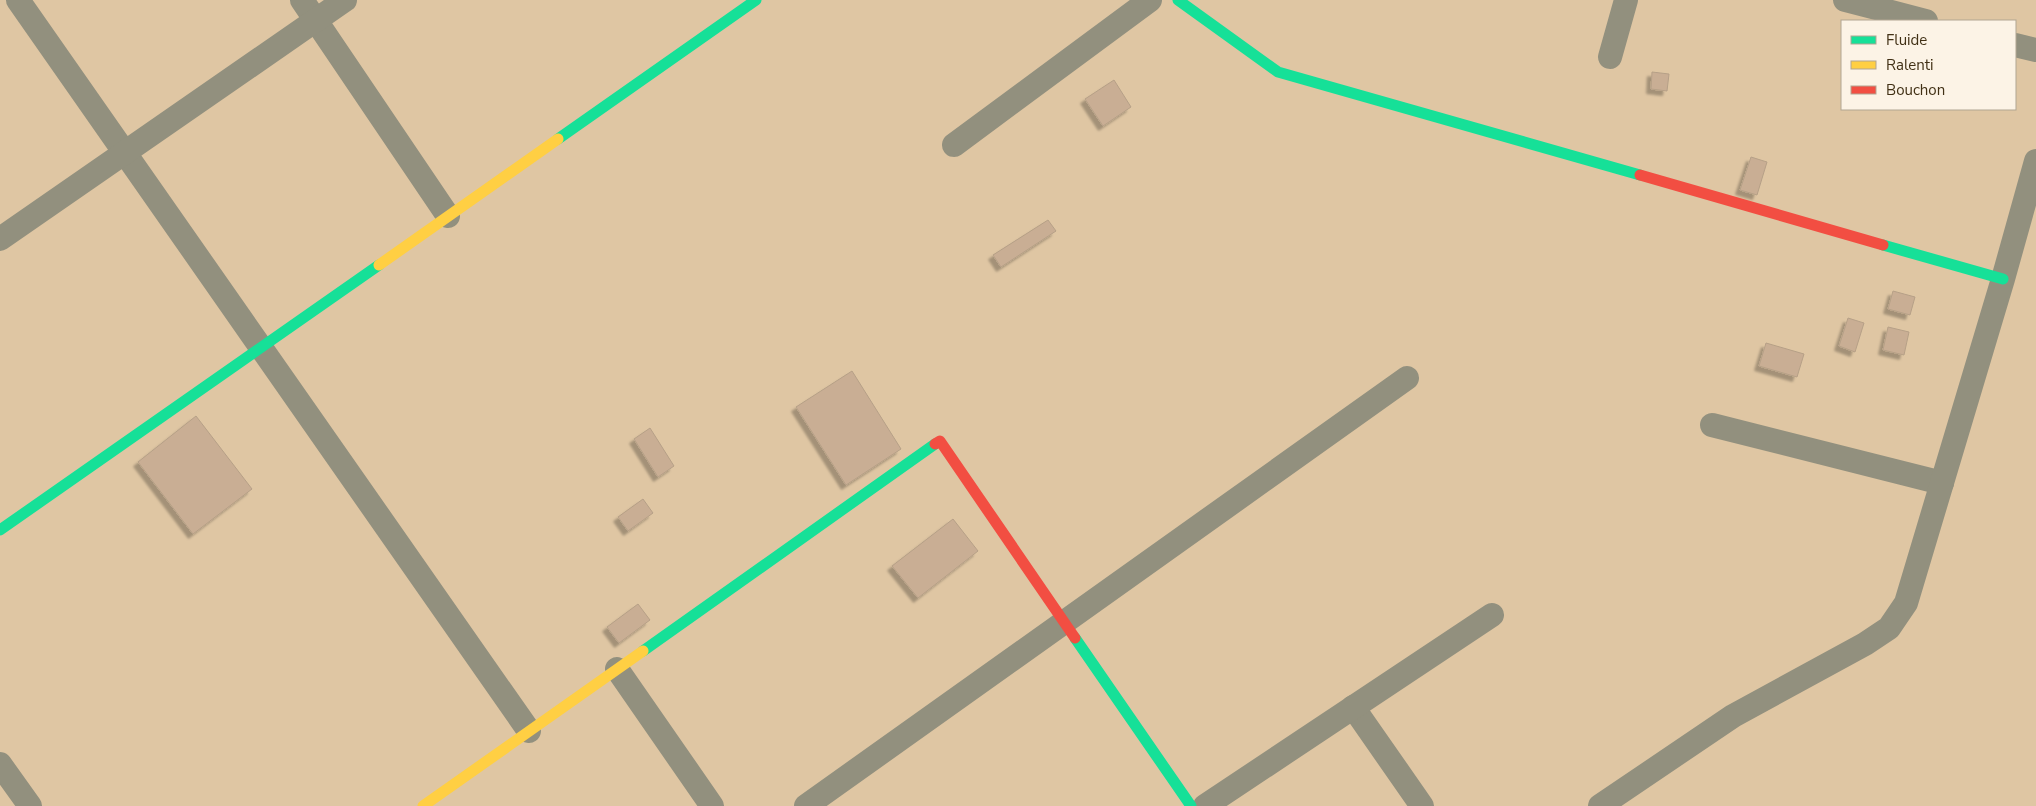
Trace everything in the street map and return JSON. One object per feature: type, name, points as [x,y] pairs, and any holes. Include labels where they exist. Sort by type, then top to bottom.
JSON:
[{"type":"street","points":[[18,0],[529,731]]},
{"type":"street","points":[[302,0],[448,216]]},
{"type":"street","points":[[0,239],[345,0]]},
{"type":"street","points":[[0,530],[756,0]]},
{"type":"street","points":[[954,145],[1150,0]]},
{"type":"street","points":[[1178,0],[1278,72],[2003,279]]},
{"type":"street","points":[[1610,57],[1626,0]]},
{"type":"street","points":[[1845,0],[1922,20]]},
{"type":"street","points":[[2016,45],[2036,50]]},
{"type":"street","points":[[1600,806],[1733,716],[1864,644],[1889,628],[1906,603],[2003,279],[2036,161]]},
{"type":"street","points":[[806,806],[1407,378]]},
{"type":"street","points":[[1712,425],[1942,483]]},
{"type":"street","points":[[423,806],[940,441],[1191,806]]},
{"type":"street","points":[[1205,806],[1492,615]]},
{"type":"street","points":[[617,669],[712,806]]},
{"type":"street","points":[[1353,707],[1422,806]]},
{"type":"street","points":[[0,764],[30,806]]},
{"type":"building","points":[[1652,72],[1669,74],[1667,91],[1651,89]]},
{"type":"building","points":[[1114,80],[1131,107],[1103,126],[1085,99]]},
{"type":"building","points":[[1751,157],[1767,162],[1757,195],[1740,190]]},
{"type":"building","points":[[1048,220],[1056,231],[1001,267],[993,255]]},
{"type":"building","points":[[1893,291],[1915,297],[1910,315],[1888,309]]},
{"type":"building","points":[[1848,318],[1864,323],[1855,352],[1839,346]]},
{"type":"building","points":[[1888,327],[1909,332],[1904,355],[1883,350]]},
{"type":"building","points":[[1766,343],[1804,354],[1797,377],[1759,366]]},
{"type":"building","points":[[852,371],[901,449],[846,485],[796,407]]},
{"type":"building","points":[[196,416],[252,489],[193,534],[138,462]]},
{"type":"building","points":[[650,428],[674,466],[658,477],[634,439]]},
{"type":"building","points":[[643,499],[653,513],[628,531],[618,517]]},
{"type":"building","points":[[953,519],[978,551],[918,598],[892,566]]},
{"type":"building","points":[[638,604],[650,620],[619,643],[607,627]]},
{"type":"traffic: fast","points":[[558,139],[756,0]]},
{"type":"traffic: fast","points":[[1178,0],[1278,72],[1640,175]]},
{"type":"traffic: fast","points":[[1883,245],[2003,279]]},
{"type":"traffic: fast","points":[[0,530],[379,265]]},
{"type":"traffic: fast","points":[[643,651],[935,444]]},
{"type":"traffic: fast","points":[[1075,638],[1191,806]]},
{"type":"traffic: slow","points":[[379,265],[558,139]]},
{"type":"traffic: slow","points":[[423,806],[643,651]]},
{"type":"traffic: jam","points":[[1640,175],[1883,245]]},
{"type":"traffic: jam","points":[[935,444],[940,441],[1075,638]]}]
